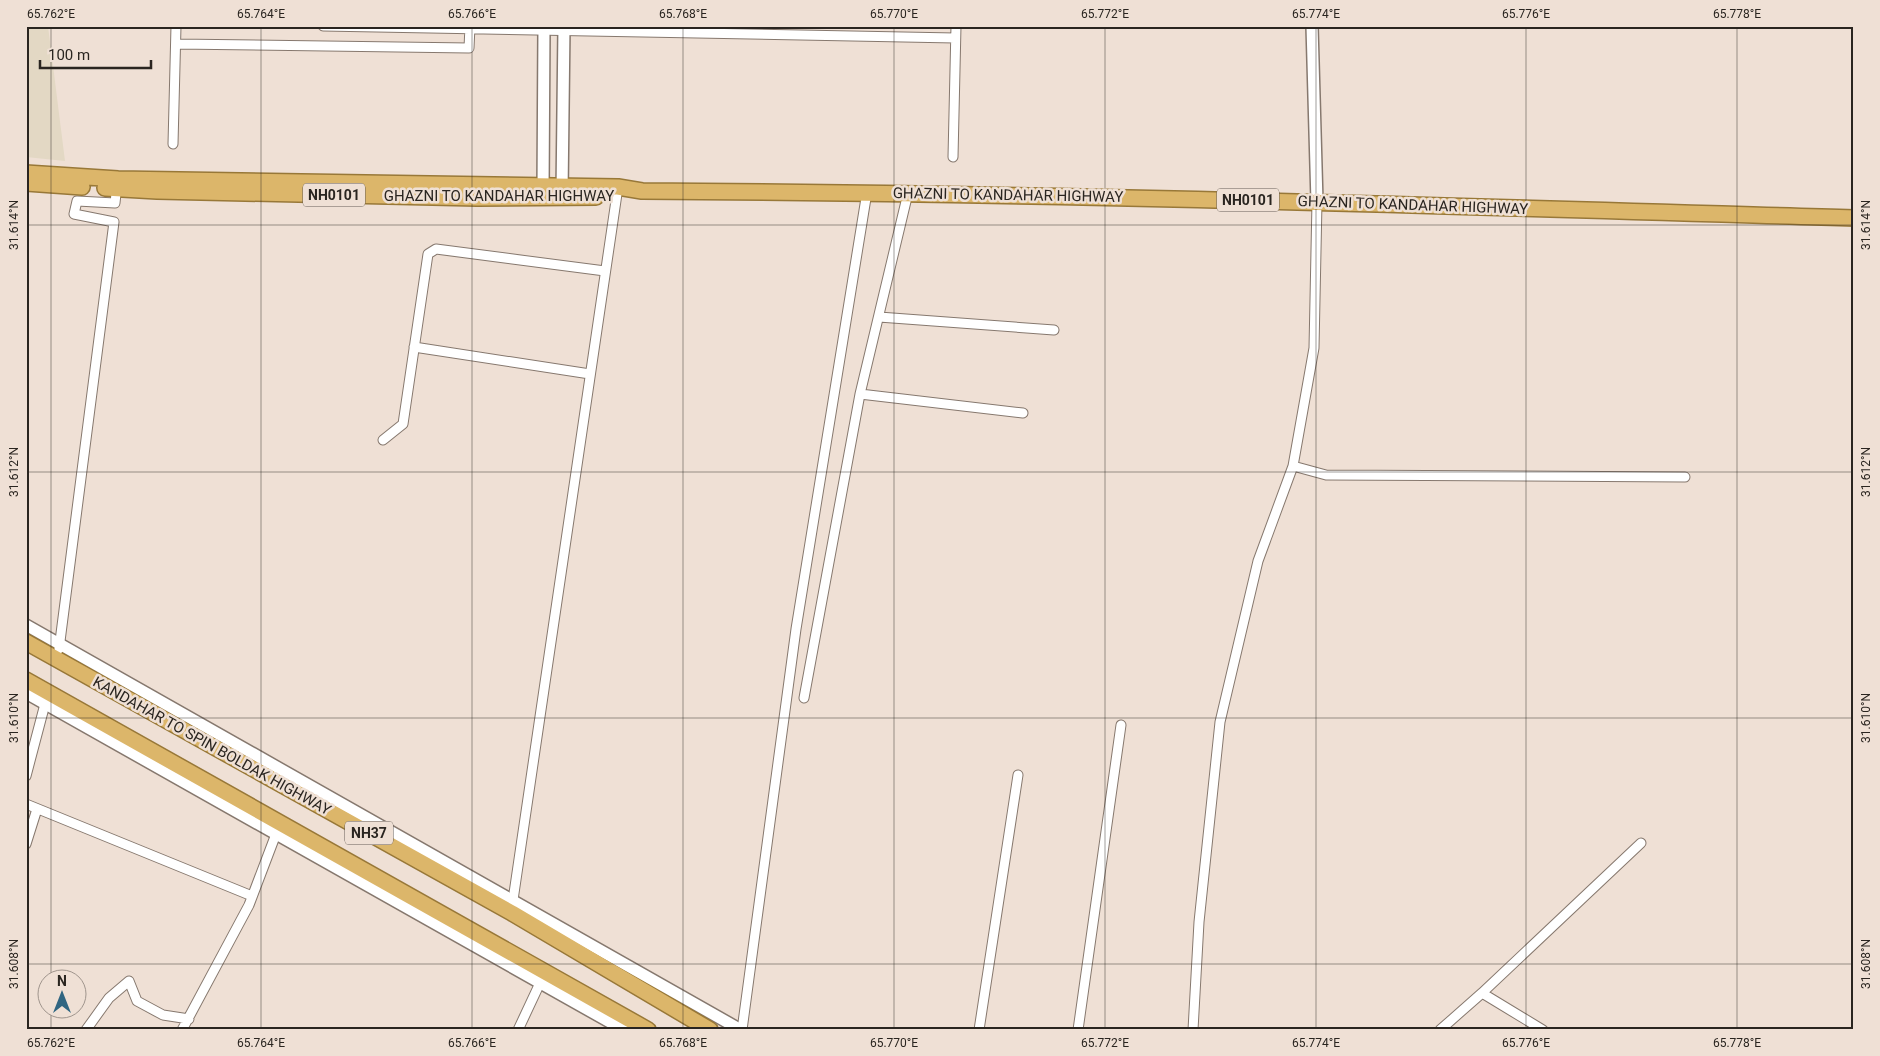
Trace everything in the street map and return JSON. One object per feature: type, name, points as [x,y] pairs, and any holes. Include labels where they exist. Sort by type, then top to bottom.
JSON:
[{"type":"highway","name":"GHAZNI TO KANDAHAR HIGHWAY","points":[[26,173],[117,184]]},
{"type":"highway","name":"GHAZNI TO KANDAHAR HIGHWAY","points":[[26,184],[543,192],[867,192],[1317,202],[1854,218]]},
{"type":"highway","name":"KANDAHAR TO SPIN BOLDAK HIGHWAY","points":[[26,642],[512,913],[710,1030]]},
{"type":"highway","name":"NH37","points":[[26,680],[648,1030]]},
{"type":"street","points":[[174,144],[176,26]]},
{"type":"street","points":[[322,26],[629,30],[955,38]]},
{"type":"street","points":[[953,157],[956,26]]},
{"type":"street","points":[[1193,1030],[1199,922],[1220,722],[1258,561],[1293,466],[1314,348],[1317,202],[1312,26]]},
{"type":"street","points":[[176,44],[469,48],[470,28]]},
{"type":"street","points":[[543,192],[544,29]]},
{"type":"street","points":[[562,192],[564,29]]},
{"type":"street","points":[[58,660],[114,222],[74,214],[77,202],[115,203],[117,184]]},
{"type":"street","points":[[513,900],[617,192]]},
{"type":"street","points":[[26,625],[741,1030],[796,629],[867,192]]},
{"type":"street","points":[[804,698],[860,394],[908,193]]},
{"type":"street","points":[[383,440],[403,424],[428,254],[436,249],[605,271]]},
{"type":"street","points":[[879,317],[1054,330]]},
{"type":"street","points":[[414,347],[590,374]]},
{"type":"street","points":[[860,394],[1023,413]]},
{"type":"street","points":[[1293,466],[1326,475],[1685,476]]},
{"type":"street","points":[[26,693],[624,1030]]},
{"type":"street","points":[[26,776],[45,704]]},
{"type":"street","points":[[1078,1030],[1121,725]]},
{"type":"street","points":[[979,1030],[1018,775]]},
{"type":"street","points":[[26,804],[252,896]]},
{"type":"street","points":[[26,844],[37,809]]},
{"type":"street","points":[[182,1030],[252,896],[276,834]]},
{"type":"street","points":[[1440,1030],[1482,993],[1641,843]]},
{"type":"street","points":[[86,1030],[109,998],[129,981],[137,1001],[163,1015],[189,1019]]},
{"type":"street","points":[[518,1030],[540,983]]},
{"type":"street","points":[[1482,993],[1543,1030]]},
{"type":"shaded area","points":[[26,26],[48,26],[65,161],[26,157]]}]
